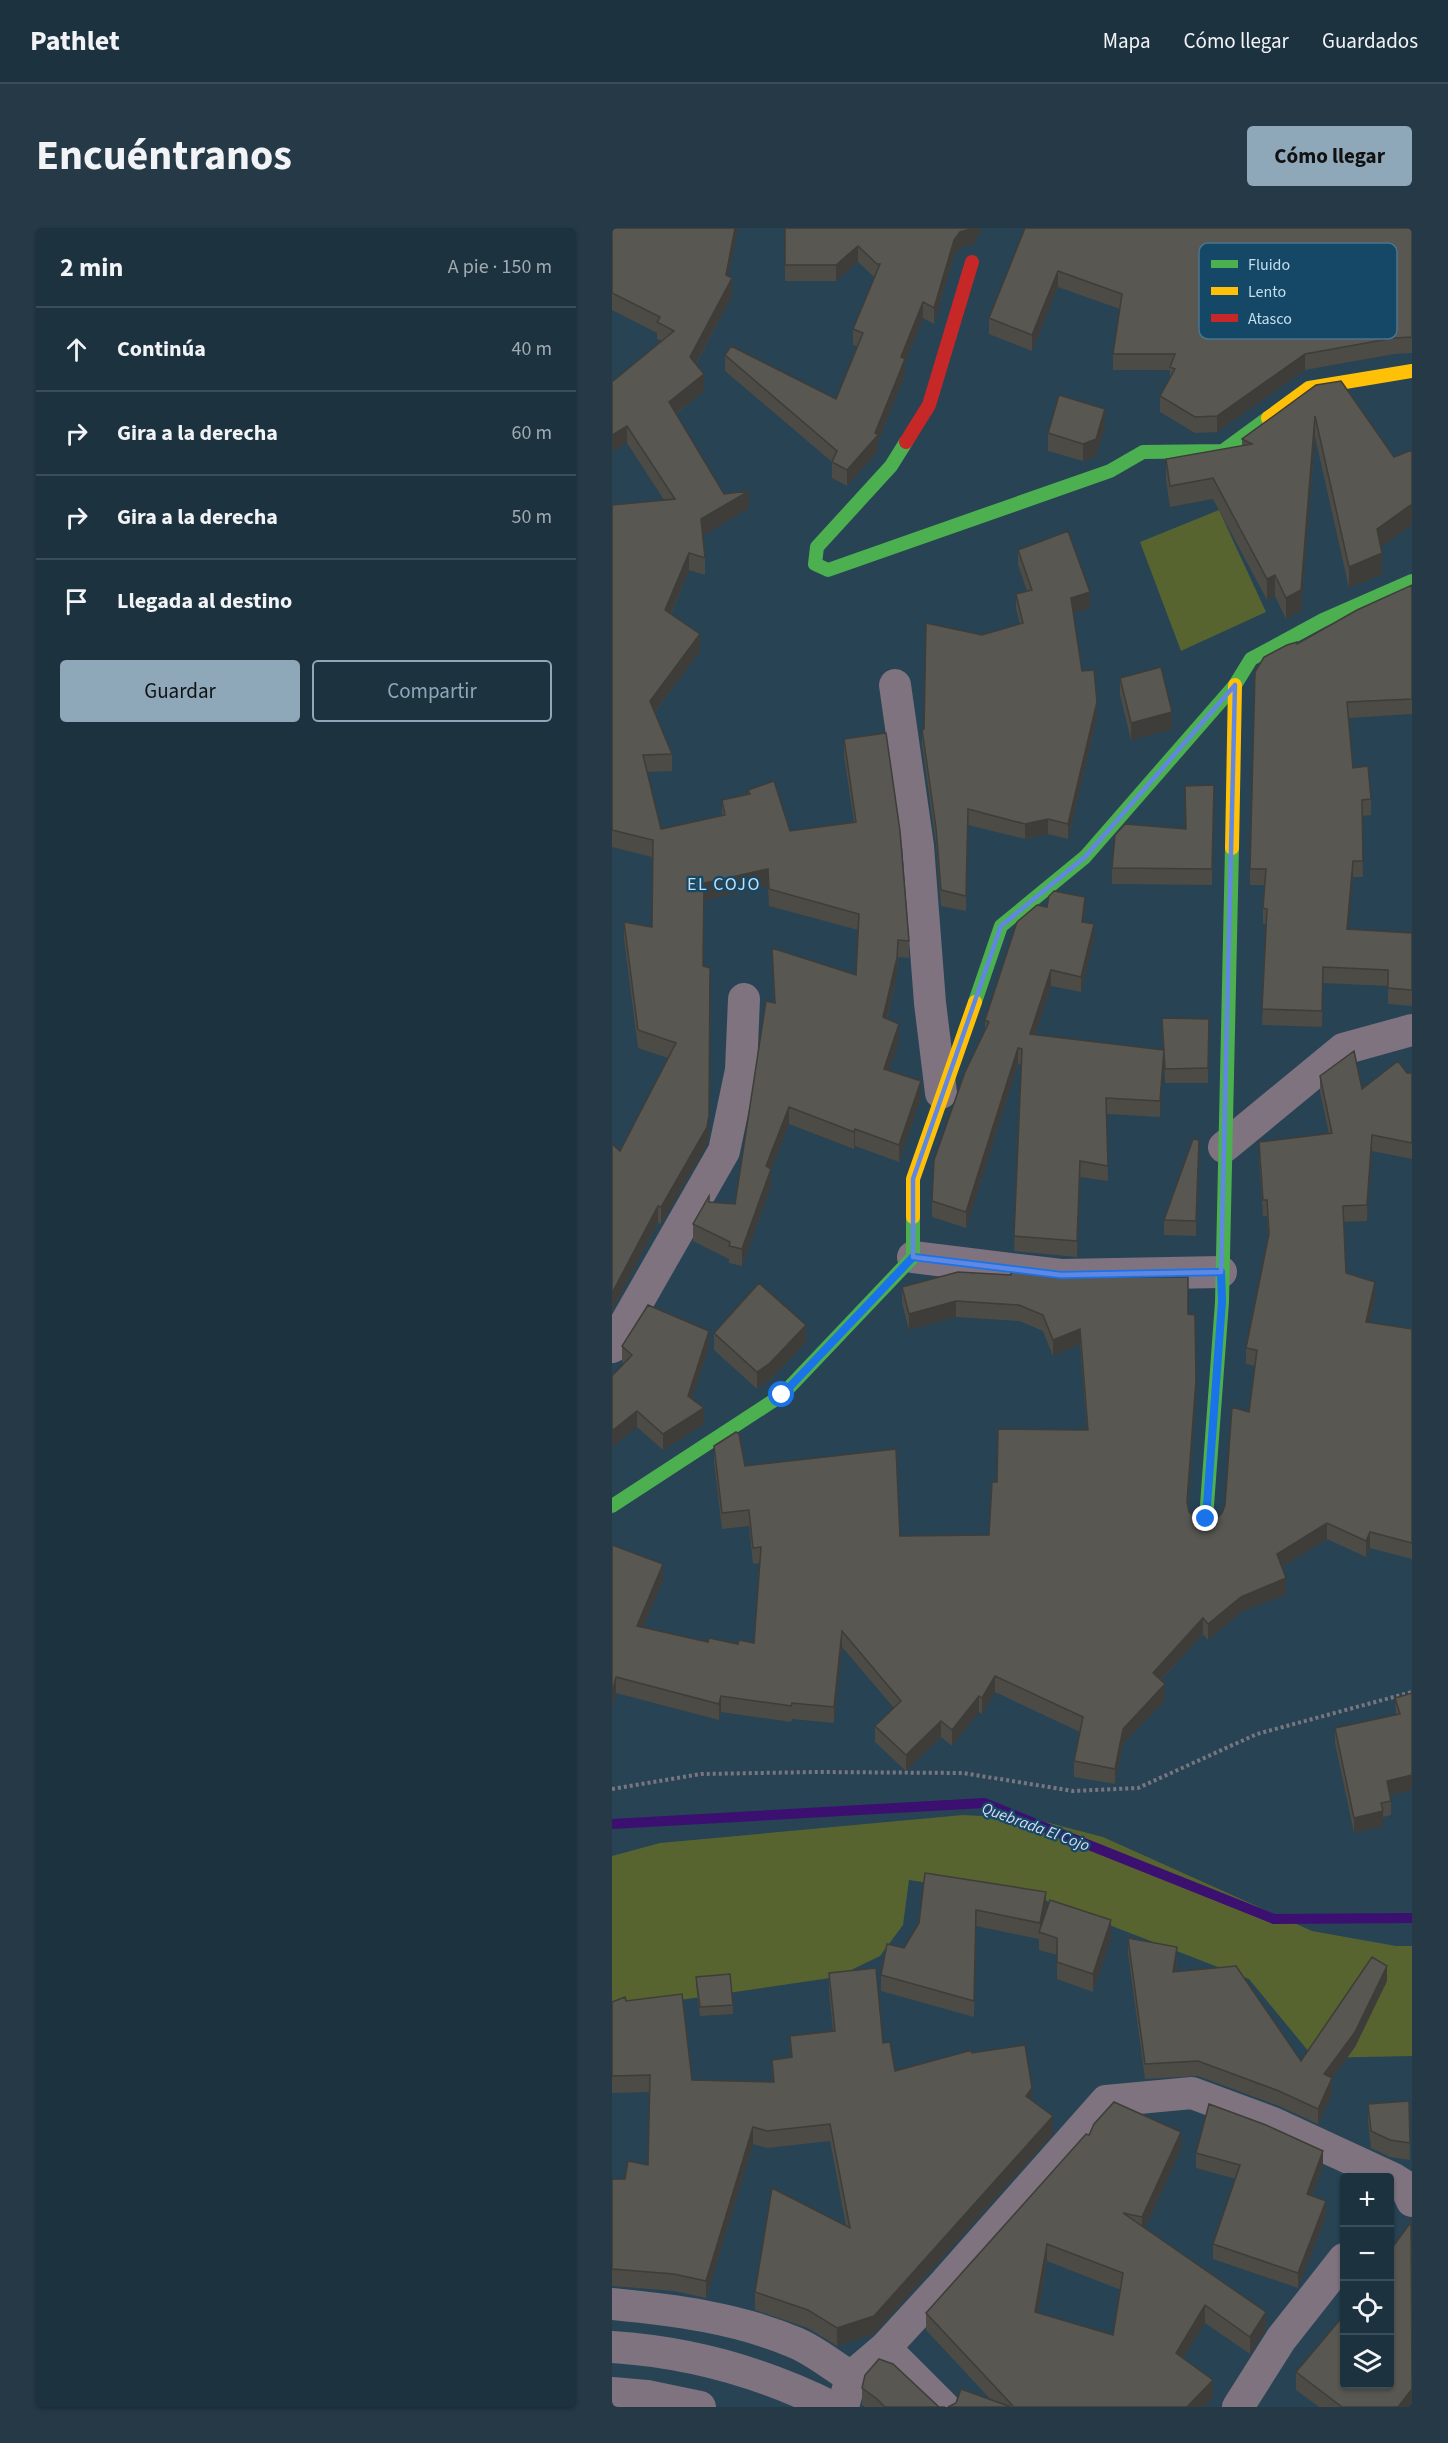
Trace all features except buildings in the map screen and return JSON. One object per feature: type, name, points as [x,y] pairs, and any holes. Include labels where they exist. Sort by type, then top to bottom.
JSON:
[{"type":"street","points":[[972,262],[929,405],[891,466],[817,547],[815,564],[828,570],[1110,471],[1143,452],[1222,451],[1309,388],[1412,371]]},
{"type":"street","points":[[612,1506],[782,1395],[913,1257],[913,1179],[941,1093],[1001,926],[1085,857],[1235,685],[1251,659],[1323,620],[1412,581]]},
{"type":"street","points":[[895,685],[918,846],[930,1003],[941,1093]]},
{"type":"street","points":[[1206,1519],[1222,1302],[1235,685]]},
{"type":"street","points":[[612,1347],[724,1151],[741,1070],[744,999]]},
{"type":"street","points":[[1224,1147],[1343,1048],[1412,1030]]},
{"type":"street","points":[[913,1257],[1061,1275],[1221,1272]]},
{"type":"street","points":[[843,2407],[851,2377],[885,2348],[1107,2101],[1192,2093],[1273,2123],[1405,2191]]},
{"type":"street","points":[[1238,2407],[1281,2339],[1340,2264]]},
{"type":"street","points":[[612,2304],[670,2310],[742,2325],[798,2343],[851,2377]]},
{"type":"street","points":[[612,2348],[654,2350],[700,2358],[761,2376],[832,2407]]},
{"type":"street","points":[[885,2348],[944,2407]]},
{"type":"street","points":[[612,2393],[647,2396],[700,2407]]},
{"type":"path","points":[[612,1789],[701,1774],[804,1773],[963,1773],[1073,1791],[1138,1788],[1257,1734],[1412,1692]]},
{"type":"highlighted area","points":[[1235,685],[1221,1272],[1061,1275],[913,1257],[913,1179],[1001,926],[1085,857]]},
{"type":"green space","points":[[1219,510],[1266,612],[1181,651],[1140,542]]},
{"type":"green space","points":[[963,1815],[1034,1819],[1103,1837],[1312,1931],[1396,1946],[1412,1946],[1412,2056],[1314,2058],[1249,1979],[1047,1901],[909,1880],[903,1925],[880,1956],[837,1977],[612,2010],[612,1856],[660,1843]]},
{"type":"waterway","name":"Quebrada El Cojo","points":[[612,1824],[984,1803],[1274,1919],[1412,1918]]},
{"type":"traffic: fast","points":[[906,442],[891,466],[817,547],[815,564],[828,570],[1110,471],[1143,452],[1223,451],[1268,418]]},
{"type":"traffic: fast","points":[[975,1002],[1001,926],[1085,857],[1235,685],[1251,659],[1323,620],[1412,581]]},
{"type":"traffic: fast","points":[[1206,1519],[1222,1302],[1232,848]]},
{"type":"traffic: fast","points":[[612,1506],[782,1395],[913,1257],[913,1217]]},
{"type":"traffic: slow","points":[[1268,418],[1309,388],[1412,371]]},
{"type":"traffic: slow","points":[[1232,848],[1235,685]]},
{"type":"traffic: slow","points":[[913,1217],[913,1179],[975,1002]]},
{"type":"traffic: jam","points":[[906,442],[929,405],[972,262]]},
{"type":"district","name":"EL COJO","points":[[724,884]]},
{"type":"route","points":[[782,1395],[913,1257],[1061,1275],[1221,1272],[1222,1302],[1206,1519]]}]
